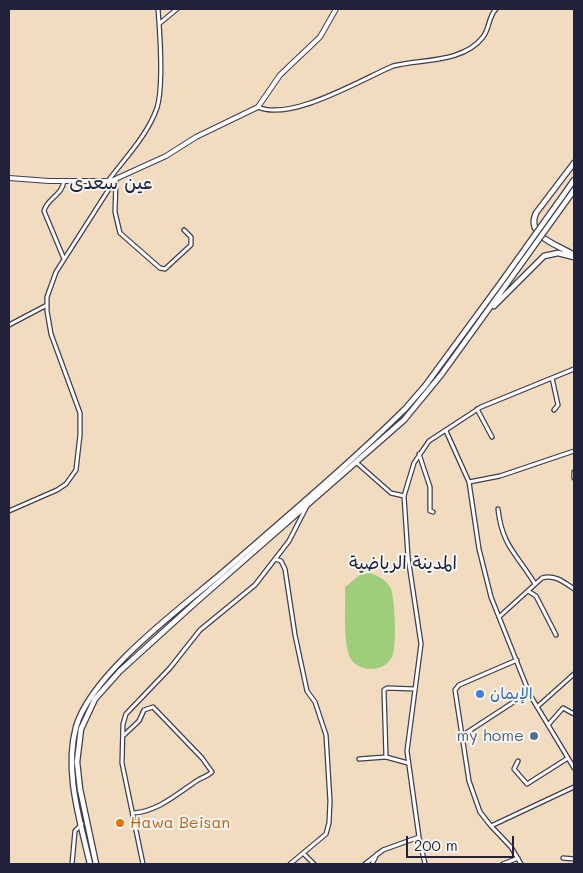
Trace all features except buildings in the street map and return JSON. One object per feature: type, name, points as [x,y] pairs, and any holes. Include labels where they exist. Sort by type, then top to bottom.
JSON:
[{"type":"main road","points":[[574,163],[536,213],[533,222],[534,230],[540,236],[574,256]]},
{"type":"main road","points":[[90,864],[72,776],[71,752],[80,716],[97,688],[180,608],[405,409],[426,386],[504,283],[564,199],[574,180]]},
{"type":"main road","points":[[564,199],[574,190]]},
{"type":"main road","points":[[482,317],[540,259],[558,253],[574,256]]},
{"type":"main road","points":[[96,864],[76,762],[81,729],[90,707],[102,689],[195,603],[357,463],[412,412],[482,317],[504,283]]},
{"type":"street","points":[[9,511],[57,490],[66,484],[76,470],[80,435],[80,413],[51,334],[47,305],[50,282],[108,189],[108,181],[129,155],[157,106],[161,80],[158,9]]},
{"type":"street","points":[[159,23],[177,9]]},
{"type":"street","points":[[9,178],[108,181],[166,156],[196,137],[258,107],[280,75],[320,37],[336,9]]},
{"type":"street","points":[[258,107],[277,110],[306,104],[373,77],[394,66],[441,59],[460,53],[474,45],[484,36],[489,18],[496,9]]},
{"type":"street","points":[[116,179],[116,212],[120,233],[160,268],[164,269],[191,244],[191,237],[184,230]]},
{"type":"street","points":[[64,181],[62,190],[47,203],[44,211],[64,259]]},
{"type":"street","points":[[9,325],[47,305]]},
{"type":"street","points":[[426,864],[419,837],[408,763],[407,742],[420,662],[421,630],[410,572],[404,496],[419,453],[429,441],[477,409],[574,369]]},
{"type":"street","points":[[552,378],[558,405],[554,410]]},
{"type":"street","points":[[477,409],[492,437]]},
{"type":"street","points":[[446,431],[469,482],[480,557],[499,617],[529,692],[574,768]]},
{"type":"street","points":[[469,482],[500,476],[574,451]]},
{"type":"street","points":[[419,453],[430,487],[430,511],[434,512]]},
{"type":"street","points":[[357,463],[391,493],[404,496]]},
{"type":"street","points":[[574,472],[574,478]]},
{"type":"street","points":[[143,864],[134,813],[124,775],[122,736],[124,719],[135,702],[170,668],[200,630],[249,591],[297,530],[307,506]]},
{"type":"street","points":[[498,509],[500,527],[505,540],[535,584]]},
{"type":"street","points":[[274,559],[281,561],[285,569],[295,635],[307,691],[315,702],[327,743],[330,801],[328,828],[321,839],[290,864]]},
{"type":"street","points":[[499,617],[535,584],[548,576],[559,579],[574,588]]},
{"type":"street","points":[[528,591],[536,596],[556,635]]},
{"type":"street","points":[[517,660],[456,687],[472,792],[480,812],[511,846],[522,864]]},
{"type":"street","points":[[537,707],[574,674]]},
{"type":"street","points":[[386,757],[384,690],[387,688],[415,688]]},
{"type":"street","points":[[463,735],[529,692]]},
{"type":"street","points":[[122,736],[139,721],[144,710],[153,707],[211,770],[209,775],[197,780],[179,794],[144,812],[134,813]]},
{"type":"street","points":[[548,725],[564,708],[574,714]]},
{"type":"street","points":[[359,759],[386,757],[408,763]]},
{"type":"street","points":[[518,761],[514,769],[527,784],[568,758]]},
{"type":"street","points":[[491,826],[574,787]]},
{"type":"street","points":[[72,864],[75,831],[82,824]]},
{"type":"street","points":[[366,864],[377,854],[419,837]]},
{"type":"street","points":[[304,854],[314,864]]},
{"type":"street","points":[[372,864],[377,854]]},
{"type":"street","points":[[503,864],[518,858]]},
{"type":"street","points":[[563,858],[574,859]]},
{"type":"green space","points":[[370,573],[385,581],[389,586],[394,603],[394,652],[388,663],[375,669],[361,667],[351,659],[346,644],[345,628],[345,587],[361,574]]},
{"type":"place","name":"الإيمان","points":[[480,694]]},
{"type":"place","name":"my home","points":[[534,736]]},
{"type":"place","name":"Hawa Beisan","points":[[120,823]]},
{"type":"district","name":"عين سعدى","points":[[111,183]]},
{"type":"district","name":"المدينة الرياضية","points":[[403,563]]}]
